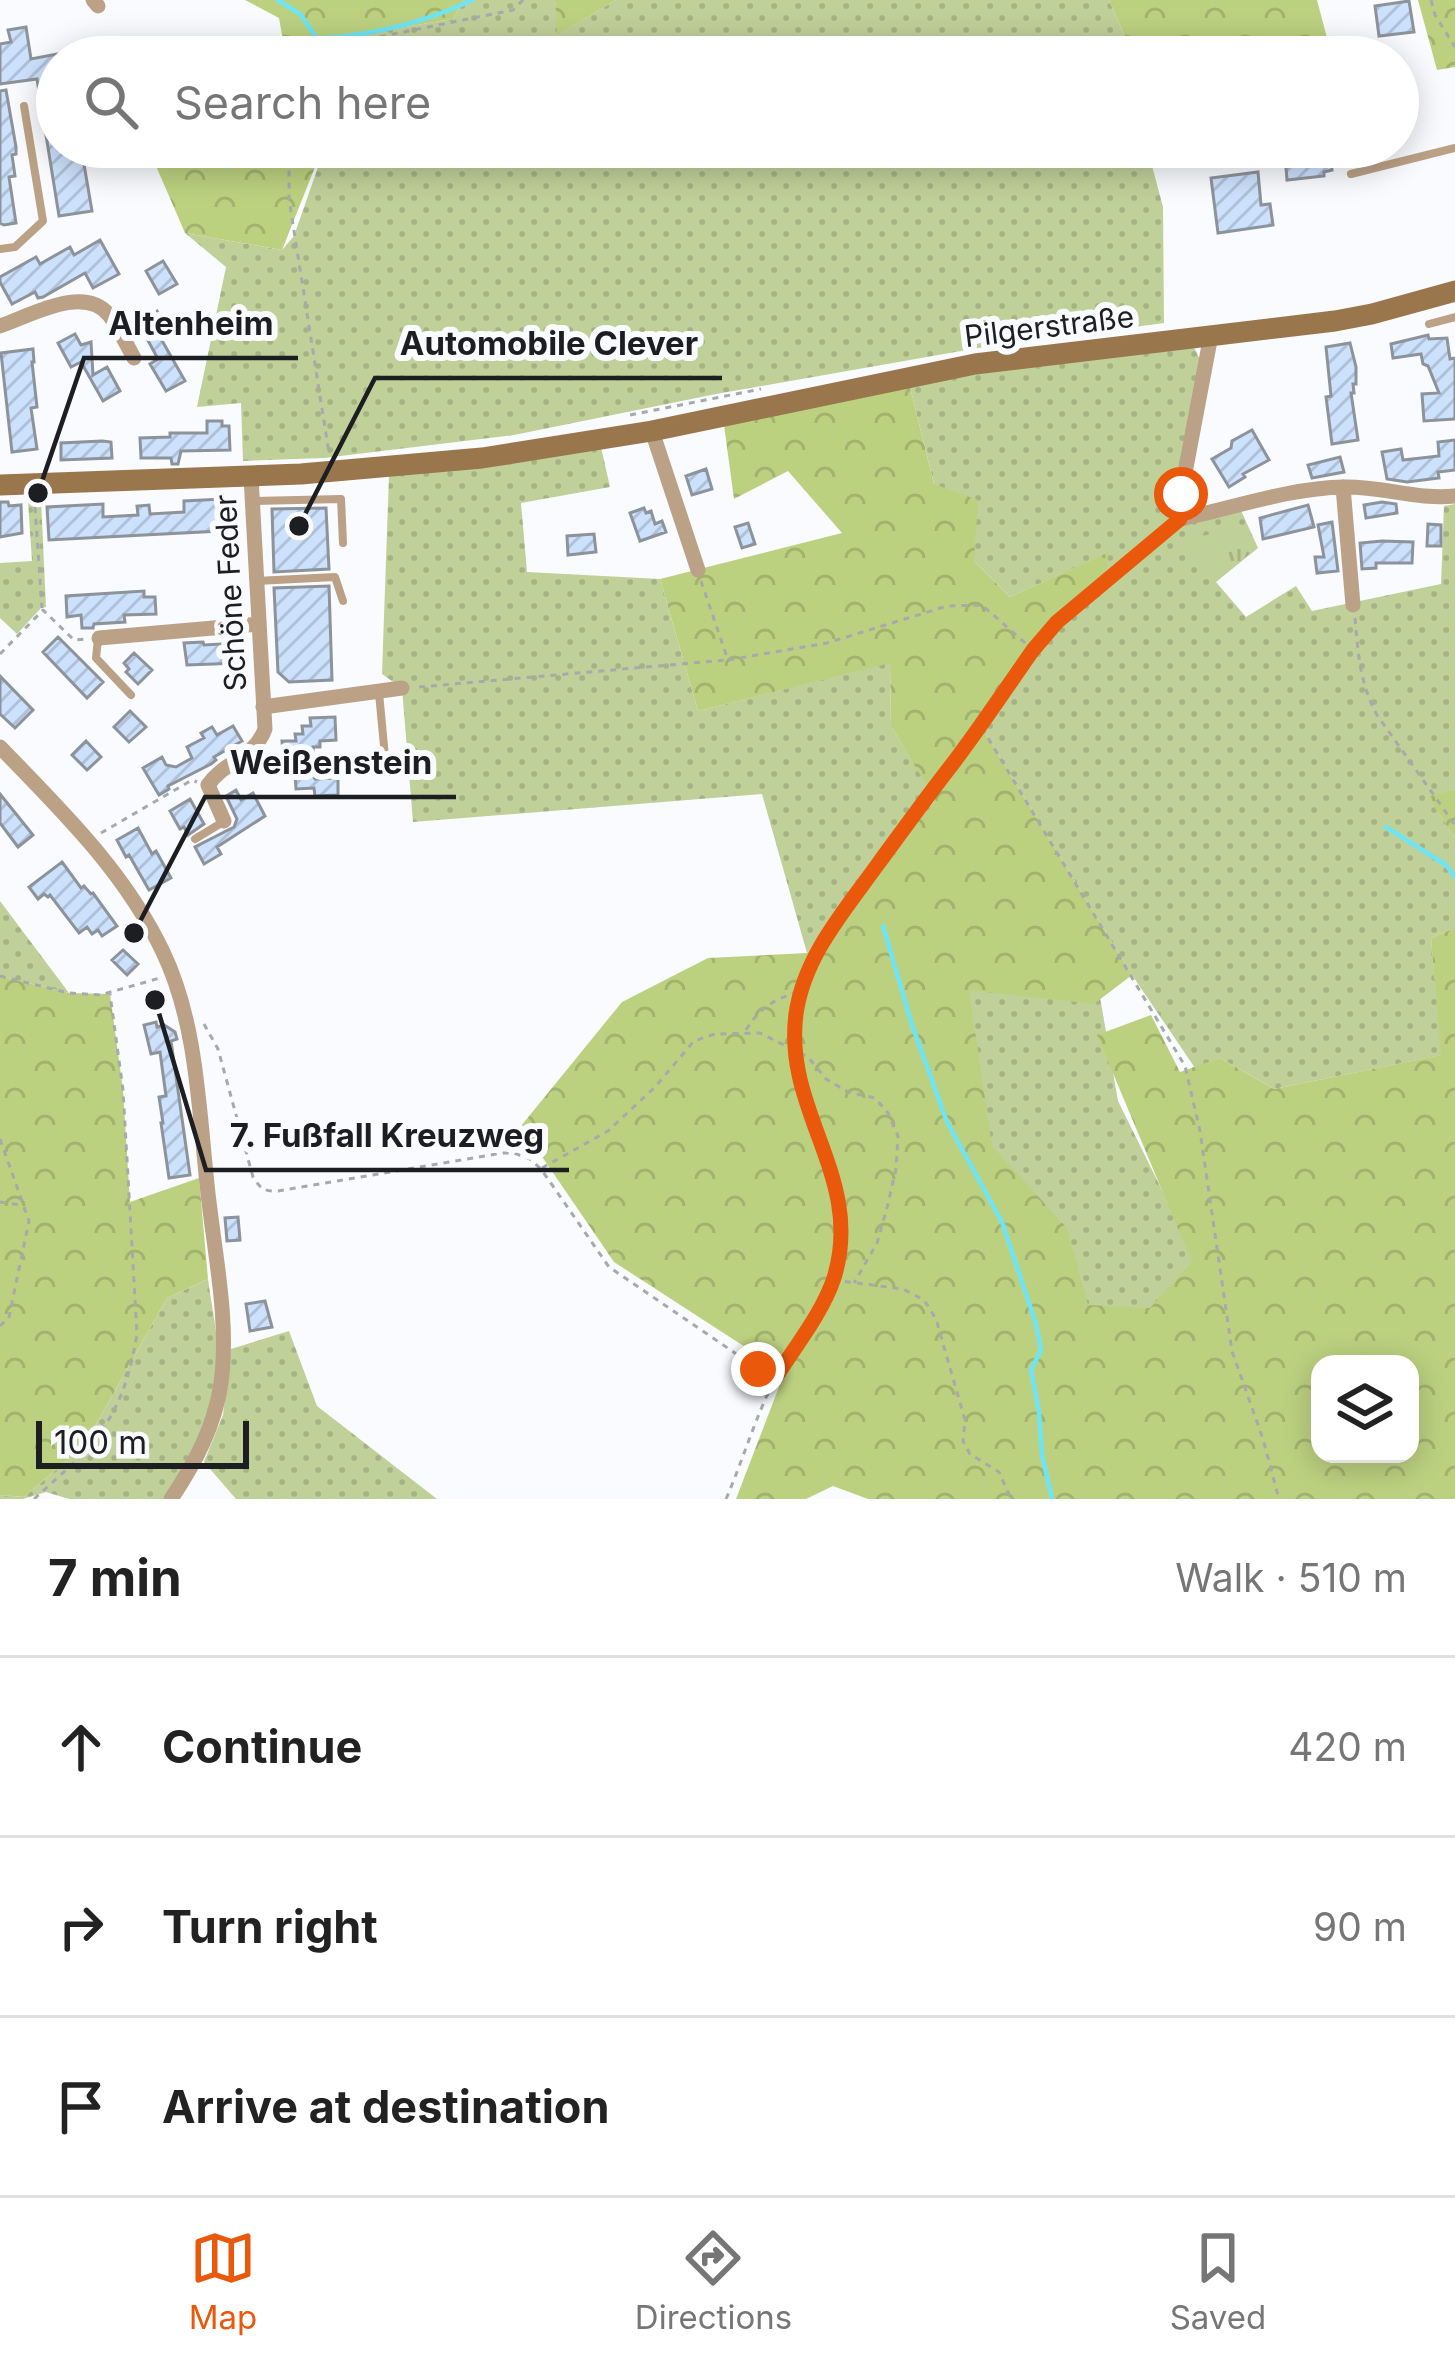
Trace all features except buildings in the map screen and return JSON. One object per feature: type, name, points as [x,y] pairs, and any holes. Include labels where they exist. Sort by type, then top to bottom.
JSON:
[{"type":"main road","name":"Pilgerstraße","points":[[0,484],[250,477],[482,458],[652,431],[975,364],[1372,314],[1455,291]]},
{"type":"street","points":[[0,326],[69,302],[87,302],[110,316],[134,358]]},
{"type":"street","points":[[1211,335],[1180,519],[1342,487],[1414,497],[1455,496]]},
{"type":"street","points":[[652,431],[698,570]]},
{"type":"street","name":"Schöne Feder","points":[[208,785],[214,775],[253,752],[265,729],[250,477]]},
{"type":"street","points":[[1342,487],[1353,604]]},
{"type":"street","points":[[99,638],[258,624]]},
{"type":"street","name":"Schöne Feder","points":[[263,707],[402,688]]},
{"type":"street","points":[[0,747],[89,840],[145,919],[186,1011],[223,1354],[207,1437],[172,1499]]},
{"type":"street","points":[[208,785],[224,821]]},
{"type":"lane","points":[[0,249],[15,247],[43,221],[24,106]]},
{"type":"lane","points":[[1419,157],[1455,148]]},
{"type":"lane","points":[[1351,174],[1375,168]]},
{"type":"lane","points":[[1429,325],[1455,317]]},
{"type":"lane","points":[[252,501],[340,499],[343,543]]},
{"type":"lane","points":[[255,581],[335,578],[343,601]]},
{"type":"lane","points":[[99,638],[96,658],[131,695]]},
{"type":"lane","points":[[318,772],[386,767],[379,691]]},
{"type":"lane","points":[[195,838],[224,821]]},
{"type":"path","points":[[383,36],[512,10],[523,0]]},
{"type":"path","points":[[1431,0],[1455,47]]},
{"type":"path","points":[[289,168],[289,199],[330,458]]},
{"type":"path","points":[[34,507],[43,610],[74,640],[99,638]]},
{"type":"path","points":[[726,1499],[774,1380],[833,1280],[843,1235],[830,1160],[802,1089],[794,1051],[796,1013],[808,970],[1033,650],[1057,622],[1180,519]]},
{"type":"path","points":[[698,570],[728,660]]},
{"type":"path","points":[[1353,604],[1367,697],[1455,825]]},
{"type":"path","points":[[402,688],[728,660],[827,643],[947,606],[982,605],[1033,650]]},
{"type":"path","points":[[0,654],[43,610]]},
{"type":"path","points":[[981,726],[1185,1066],[1200,1131],[1232,1351],[1279,1499]]},
{"type":"path","points":[[111,827],[192,780],[208,785]]},
{"type":"path","points":[[0,976],[69,993],[110,994],[173,974]]},
{"type":"path","points":[[745,1033],[772,1000],[801,991]]},
{"type":"path","points":[[34,1499],[87,1452],[108,1424],[131,1372],[137,1334],[123,1090],[110,994]]},
{"type":"path","points":[[186,1011],[202,1021],[218,1049],[260,1188],[268,1192],[514,1153],[541,1169],[609,1267],[774,1380]]},
{"type":"path","points":[[541,1169],[608,1131],[694,1041],[715,1034],[760,1034],[808,1057],[826,1079],[848,1092],[875,1098],[898,1136],[896,1168],[877,1243],[854,1282]]},
{"type":"path","points":[[0,1139],[28,1221],[9,1317],[0,1326]]},
{"type":"path","points":[[0,1202],[21,1205]]},
{"type":"path","points":[[833,1280],[903,1289],[924,1300],[935,1319],[965,1420],[962,1441],[970,1454],[999,1472],[1010,1497]]},
{"type":"green space","points":[[245,0],[464,0],[453,19],[367,36],[282,36],[279,18]]},
{"type":"green space","points":[[464,0],[555,0],[558,34],[616,0],[1109,0],[1125,36],[367,36],[453,19]]},
{"type":"green space","points":[[555,0],[616,0],[557,35]]},
{"type":"green space","points":[[1109,0],[1317,0],[1326,36],[1125,36]]},
{"type":"green space","points":[[1418,0],[1455,0],[1455,67],[1437,70]]},
{"type":"green space","points":[[157,168],[315,168],[282,250],[185,233]]},
{"type":"green space","points":[[318,168],[1153,168],[1163,207],[1164,323],[978,348],[514,435],[324,458],[243,461],[241,403],[197,407],[226,267],[185,233],[282,250],[294,236]]},
{"type":"green space","points":[[1193,345],[1201,362],[1180,518],[1239,506],[1258,548],[1216,582],[1246,617],[1296,586],[1312,611],[1441,584],[1444,506],[1455,504],[1455,789],[1429,798],[1455,838],[1455,928],[1431,938],[1442,1055],[1274,1089],[1220,1058],[1195,1068],[1132,975],[981,726],[1108,553],[1010,597],[974,561],[934,484],[909,383]]},
{"type":"green space","points":[[909,383],[934,484],[978,500],[974,561],[1010,597],[1109,552],[1104,584],[1046,634],[981,726],[1132,975],[1094,1004],[969,990],[992,1146],[1067,1228],[1088,1305],[1150,1308],[1192,1262],[1097,1035],[1151,1015],[1180,1072],[1220,1058],[1274,1089],[1441,1055],[1431,938],[1455,928],[1455,1499],[868,1499],[833,1486],[806,1499],[736,1499],[782,1379],[773,1365],[614,1262],[521,1126],[622,1002],[708,958],[807,953],[936,801],[891,726],[890,663],[698,711],[660,579],[842,533],[788,471],[734,499],[724,425]]},
{"type":"green space","points":[[601,447],[610,487],[521,503],[527,572],[660,579],[698,711],[890,662],[891,726],[937,801],[807,953],[762,794],[413,822],[402,688],[382,674],[389,475]]},
{"type":"green space","points":[[41,499],[46,607],[17,634],[0,618],[0,563],[32,561],[28,501]]},
{"type":"green space","points":[[1242,526],[1253,551],[1215,582],[1183,541]]},
{"type":"green space","points":[[1455,789],[1455,838],[1428,797]]},
{"type":"green space","points":[[0,901],[69,993],[0,976]]},
{"type":"green space","points":[[0,976],[69,993],[110,994],[123,1090],[130,1202],[199,1178],[208,1279],[167,1298],[84,1446],[24,1497],[0,1495]]},
{"type":"green space","points":[[961,986],[1100,997],[1118,1101],[1209,1285],[1098,1345],[984,1182]]},
{"type":"green space","points":[[208,1279],[217,1347],[212,1396],[193,1448],[164,1499],[69,1499],[46,1492],[23,1499],[0,1499],[0,1495],[24,1497],[84,1446],[167,1298]]},
{"type":"green space","points":[[289,1331],[317,1406],[437,1499],[236,1499],[204,1462],[223,1415],[231,1349]]},
{"type":"waterway","points":[[278,0],[300,14],[315,36]]},
{"type":"waterway","points":[[340,36],[393,28],[472,0]]},
{"type":"waterway","points":[[1386,827],[1446,865],[1455,877]]},
{"type":"waterway","points":[[883,926],[947,1122],[1002,1222],[1036,1324],[1041,1350],[1031,1370],[1052,1499]]},
{"type":"place","name":"Altenheim","points":[[38,493]]},
{"type":"place","name":"Automobile Clever","points":[[299,526]]},
{"type":"place","name":"Weißenstein","points":[[134,933]]},
{"type":"place","name":"7. Fußfall Kreuzweg","points":[[155,1000]]},
{"type":"route","points":[[758,1369],[774,1380],[833,1280],[843,1235],[830,1160],[807,1105],[794,1051],[796,1013],[808,970],[864,884],[1033,650],[1057,622],[1180,519],[1181,494]]}]
